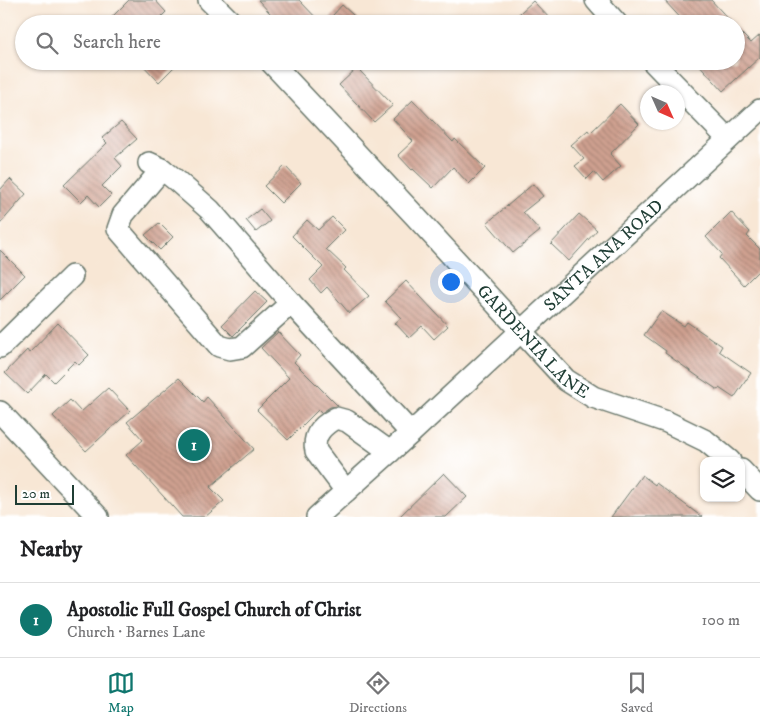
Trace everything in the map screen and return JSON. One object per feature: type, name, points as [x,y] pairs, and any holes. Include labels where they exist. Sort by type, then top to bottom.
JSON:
[{"type":"street","points":[[209,0],[224,15]]},
{"type":"street","points":[[596,0],[609,15]]},
{"type":"street","name":"GARDENIA LANE","points":[[278,70],[566,380],[593,397],[668,422],[706,441],[725,457]]},
{"type":"street","points":[[661,70],[728,139]]},
{"type":"street","name":"SANTA ANA ROAD","points":[[318,517],[760,110]]},
{"type":"street","points":[[291,303],[242,347],[230,350],[219,346],[118,229],[123,215],[155,166],[177,181],[210,210],[291,303],[411,433]]},
{"type":"street","points":[[0,347],[72,276]]},
{"type":"street","points":[[0,412],[98,517]]},
{"type":"street","points":[[346,491],[316,451],[315,438],[320,429],[336,418],[347,421],[390,452]]},
{"type":"street","points":[[745,474],[760,490]]},
{"type":"building","points":[[129,0],[155,0],[166,12],[163,15],[114,15]]},
{"type":"building","points":[[258,0],[299,0],[313,15],[272,15]]},
{"type":"building","points":[[664,0],[711,0],[725,15],[678,15]]},
{"type":"building","points":[[533,1],[546,15],[518,15]]},
{"type":"building","points":[[342,5],[353,15],[333,15]]},
{"type":"building","points":[[760,35],[760,57],[723,91],[704,70],[745,70],[745,37],[751,43]]},
{"type":"building","points":[[148,70],[171,70],[159,82]]},
{"type":"building","points":[[355,70],[359,70],[393,105],[374,122],[339,85]]},
{"type":"building","points":[[413,100],[453,142],[455,139],[485,168],[469,184],[453,167],[433,188],[398,155],[413,141],[393,119]]},
{"type":"building","points":[[620,104],[639,124],[610,154],[621,166],[603,182],[594,172],[587,179],[575,166],[584,159],[571,145],[588,130],[590,133]]},
{"type":"building","points":[[121,122],[137,139],[115,158],[122,166],[102,186],[111,195],[99,207],[88,195],[81,202],[64,185],[107,143],[102,138]]},
{"type":"building","points":[[285,166],[301,183],[281,203],[264,186]]},
{"type":"building","points":[[10,179],[26,194],[0,224],[0,190]]},
{"type":"building","points":[[533,184],[543,196],[523,212],[540,231],[513,253],[487,223]]},
{"type":"building","points":[[260,209],[270,221],[256,232],[246,220]]},
{"type":"building","points":[[731,212],[750,232],[747,236],[760,249],[760,269],[744,285],[719,258],[722,254],[706,237]]},
{"type":"building","points":[[579,214],[597,230],[569,261],[551,244]]},
{"type":"building","points":[[332,217],[345,230],[326,249],[346,268],[344,270],[369,296],[349,313],[327,287],[321,293],[310,280],[323,267],[292,236],[307,220],[318,230]]},
{"type":"building","points":[[159,223],[173,237],[160,250],[145,235]]},
{"type":"building","points":[[0,250],[25,275],[0,300]]},
{"type":"building","points":[[406,281],[448,326],[434,339],[422,326],[409,338],[395,323],[401,318],[385,301]]},
{"type":"building","points":[[255,291],[267,302],[233,336],[222,325]]},
{"type":"building","points":[[661,311],[684,326],[687,322],[722,346],[719,351],[751,373],[734,398],[700,378],[644,335]]},
{"type":"building","points":[[58,323],[89,355],[79,365],[75,361],[54,382],[46,374],[27,394],[5,373],[27,350],[29,353]]},
{"type":"building","points":[[278,332],[300,355],[294,362],[338,406],[330,407],[321,413],[318,410],[288,440],[257,410],[289,378],[261,348]]},
{"type":"building","points":[[179,378],[203,402],[207,397],[254,449],[210,487],[224,501],[205,517],[182,517],[126,455],[143,440],[127,422]]},
{"type":"building","points":[[108,388],[130,411],[86,451],[53,416],[70,400],[81,412]]},
{"type":"building","points":[[444,473],[467,497],[446,517],[399,517]]},
{"type":"building","points":[[642,475],[655,485],[656,483],[702,517],[611,517]]},
{"type":"place","name":"Apostolic Full Gospel Church of Christ","points":[[194,445]]}]
